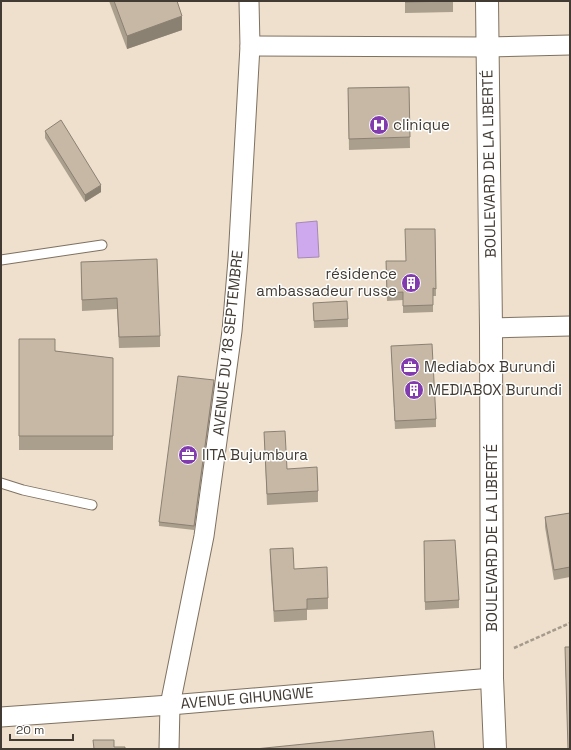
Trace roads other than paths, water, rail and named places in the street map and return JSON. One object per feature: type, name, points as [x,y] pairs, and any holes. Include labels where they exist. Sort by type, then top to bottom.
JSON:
[{"type":"highway","name":"BOULEVARD DE LA LIBERTÉ","points":[[487,1],[491,328],[492,667],[496,749]]},
{"type":"street","name":"AVENUE DU 18 SEPTEMBRE","points":[[169,749],[170,704],[204,536],[232,331],[238,260],[250,46],[249,1]]},
{"type":"street","points":[[250,46],[487,47],[570,45]]},
{"type":"street","points":[[491,328],[570,326]]},
{"type":"street","name":"AVENUE GIHUNGWE","points":[[1,717],[170,704],[492,667]]},
{"type":"lane","points":[[1,260],[102,245]]},
{"type":"lane","points":[[1,483],[23,490],[92,505]]},
{"type":"place","name":"clinique","points":[[379,125]]},
{"type":"place","name":"résidence ambassadeur russe","points":[[411,283]]},
{"type":"place","name":"Mediabox Burundi","points":[[410,367]]},
{"type":"place","name":"MEDIABOX Burundi","points":[[414,390]]},
{"type":"place","name":"IITA Bujumbura","points":[[188,455]]}]
